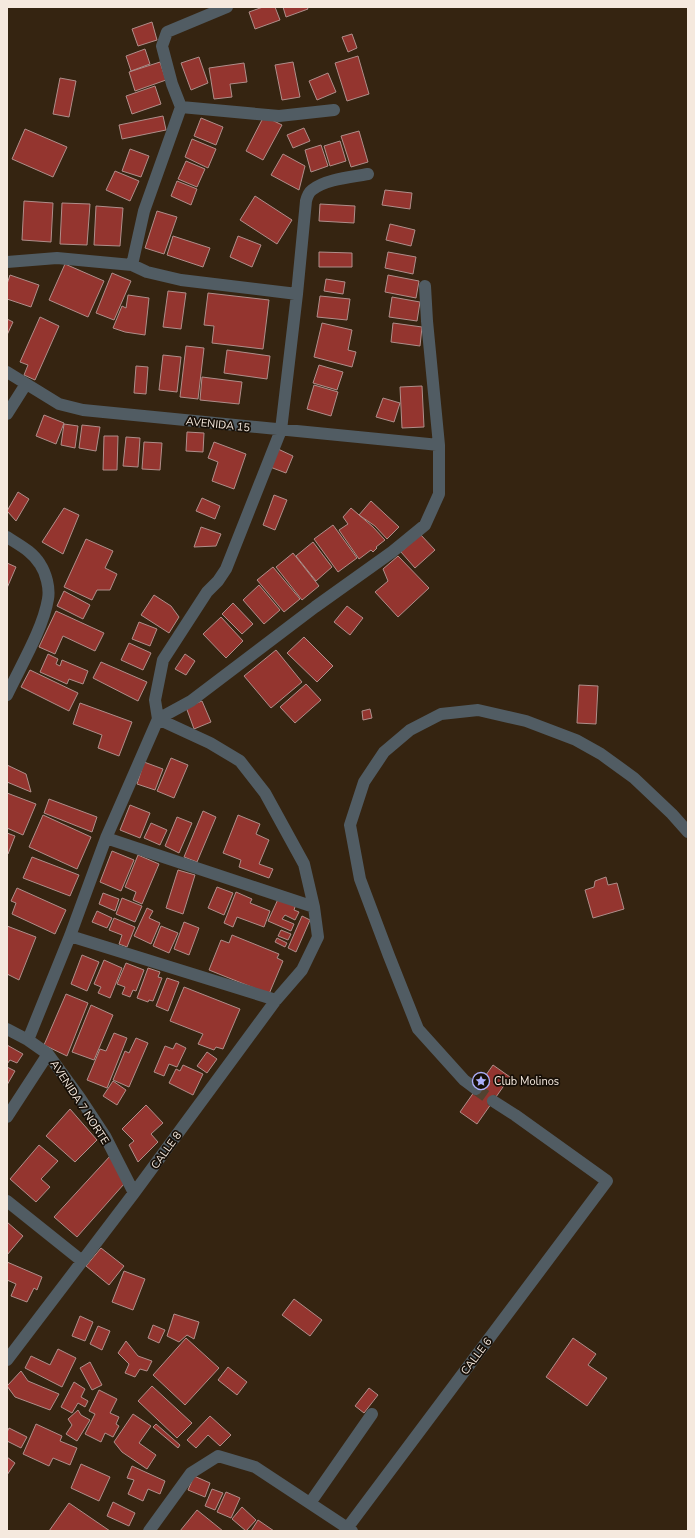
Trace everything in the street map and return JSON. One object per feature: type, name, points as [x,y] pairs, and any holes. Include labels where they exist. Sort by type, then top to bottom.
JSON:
[{"type":"street","points":[[132,265],[144,211],[181,107],[172,84],[162,46],[167,32],[227,7]]},
{"type":"street","points":[[181,107],[279,116],[334,110]]},
{"type":"street","points":[[28,1040],[70,936],[106,838],[158,719],[155,700],[163,660],[207,592],[218,581],[226,569],[281,430],[308,194],[313,189],[332,181],[368,174]]},
{"type":"street","points":[[7,262],[57,258],[132,265],[147,272],[181,280],[297,294]]},
{"type":"street","points":[[158,719],[191,701],[315,607],[392,552],[425,525],[439,494],[439,445],[425,286]]},
{"type":"street","name":"AVENIDA 15","points":[[7,372],[59,404],[83,410],[439,445]]},
{"type":"street","points":[[7,414],[26,384]]},
{"type":"street","points":[[7,537],[30,551],[40,564],[47,580],[49,598],[42,623],[7,695]]},
{"type":"street","points":[[476,1090],[464,1080],[418,1028],[360,879],[350,825],[364,782],[384,752],[410,730],[441,714],[478,710],[526,721],[576,740],[601,754],[634,778],[672,814],[688,832]]},
{"type":"street","points":[[158,719],[210,743],[240,761],[265,793],[304,864],[314,907]]},
{"type":"street","points":[[106,838],[314,907]]},
{"type":"street","name":"CALLE 8","points":[[7,1360],[134,1194],[276,1000],[302,970],[318,937],[314,907]]},
{"type":"street","points":[[70,936],[276,1000]]},
{"type":"street","name":"AVENIDA 7 NORTE","points":[[7,1029],[28,1040],[48,1054],[105,1136],[134,1194]]},
{"type":"street","points":[[7,1117],[48,1054]]},
{"type":"street","name":"CALLE 6","points":[[348,1530],[607,1182],[515,1115],[493,1101]]},
{"type":"street","points":[[7,1201],[82,1261]]},
{"type":"street","points":[[310,1503],[372,1414]]},
{"type":"street","points":[[149,1531],[191,1473],[218,1456],[254,1467],[310,1503],[348,1530]]},
{"type":"building","points":[[263,7],[275,7],[280,20],[255,29],[249,12]]},
{"type":"building","points":[[283,7],[307,7],[308,9],[286,17]]},
{"type":"building","points":[[152,22],[157,40],[138,46],[132,29]]},
{"type":"building","points":[[352,34],[357,48],[348,52],[342,37]]},
{"type":"building","points":[[145,49],[150,64],[131,71],[126,56]]},
{"type":"building","points":[[358,56],[369,94],[347,101],[335,63]]},
{"type":"building","points":[[199,57],[208,83],[191,90],[181,63]]},
{"type":"building","points":[[160,62],[166,80],[135,91],[129,72]]},
{"type":"building","points":[[293,62],[300,97],[282,100],[275,65]]},
{"type":"building","points":[[244,63],[247,82],[230,84],[232,97],[214,99],[209,68]]},
{"type":"building","points":[[328,73],[336,92],[317,100],[309,81]]},
{"type":"building","points":[[60,78],[76,81],[69,117],[53,114]]},
{"type":"building","points":[[155,86],[161,104],[132,114],[126,96]]},
{"type":"building","points":[[163,116],[166,130],[122,139],[119,125]]},
{"type":"building","points":[[264,116],[282,125],[263,160],[246,151]]},
{"type":"building","points":[[201,118],[223,127],[216,145],[194,136]]},
{"type":"building","points":[[304,128],[310,141],[293,148],[287,135]]},
{"type":"building","points":[[25,129],[67,147],[53,177],[12,159]]},
{"type":"building","points":[[359,131],[368,162],[351,167],[341,136]]},
{"type":"building","points":[[192,139],[216,149],[208,168],[185,157]]},
{"type":"building","points":[[340,141],[346,161],[330,166],[324,146]]},
{"type":"building","points":[[321,145],[328,166],[311,172],[305,150]]},
{"type":"building","points":[[130,149],[149,156],[141,177],[122,171]]},
{"type":"building","points":[[283,154],[305,166],[299,190],[271,175]]},
{"type":"building","points":[[186,161],[205,169],[197,187],[178,179]]},
{"type":"building","points":[[115,171],[139,181],[130,201],[106,190]]},
{"type":"building","points":[[177,181],[197,189],[191,205],[171,196]]},
{"type":"building","points":[[385,190],[412,193],[410,209],[382,205]]},
{"type":"building","points":[[255,196],[292,220],[277,244],[240,220]]},
{"type":"building","points":[[24,201],[53,203],[51,242],[22,240]]},
{"type":"building","points":[[62,203],[90,204],[87,245],[60,244]]},
{"type":"building","points":[[320,204],[355,206],[354,223],[319,221]]},
{"type":"building","points":[[96,206],[123,208],[120,246],[94,245]]},
{"type":"building","points":[[157,211],[177,217],[164,254],[145,248]]},
{"type":"building","points":[[390,224],[415,230],[411,246],[386,240]]},
{"type":"building","points":[[173,236],[210,248],[203,267],[167,255]]},
{"type":"building","points":[[238,236],[261,245],[252,267],[230,257]]},
{"type":"building","points":[[319,252],[352,253],[352,267],[319,267]]},
{"type":"building","points":[[388,252],[416,257],[413,274],[385,268]]},
{"type":"building","points":[[65,264],[104,281],[88,317],[49,300]]},
{"type":"building","points":[[112,273],[131,281],[114,320],[96,313]]},
{"type":"building","points":[[10,275],[39,285],[31,307],[7,299],[7,284]]},
{"type":"building","points":[[388,275],[419,281],[416,298],[385,292]]},
{"type":"building","points":[[326,279],[345,282],[343,294],[324,291]]},
{"type":"building","points":[[168,291],[186,293],[181,329],[163,327]]},
{"type":"building","points":[[208,293],[269,300],[263,349],[212,343],[214,326],[204,325]]},
{"type":"building","points":[[128,295],[149,298],[145,335],[125,332],[113,328],[122,306],[126,308]]},
{"type":"building","points":[[320,296],[350,299],[347,320],[317,317]]},
{"type":"building","points":[[392,297],[420,302],[417,321],[389,317]]},
{"type":"building","points":[[40,317],[59,326],[35,380],[24,375],[28,365],[20,362]]},
{"type":"building","points":[[7,319],[13,322],[7,335]]},
{"type":"building","points":[[322,323],[352,330],[348,350],[356,352],[352,367],[314,357]]},
{"type":"building","points":[[393,323],[422,327],[420,346],[391,342]]},
{"type":"building","points":[[186,346],[204,348],[198,399],[180,397]]},
{"type":"building","points":[[227,350],[270,356],[267,379],[224,373]]},
{"type":"building","points":[[163,355],[181,357],[177,392],[159,390]]},
{"type":"building","points":[[319,365],[343,372],[337,390],[313,383]]},
{"type":"building","points":[[136,366],[148,367],[146,394],[134,393]]},
{"type":"building","points":[[202,377],[242,382],[239,404],[200,400]]},
{"type":"building","points":[[314,385],[338,392],[331,416],[307,409]]},
{"type":"building","points":[[422,386],[424,427],[402,428],[400,387]]},
{"type":"building","points":[[383,398],[400,403],[394,422],[376,417]]},
{"type":"building","points":[[44,415],[64,423],[56,444],[36,436]]},
{"type":"building","points":[[64,424],[78,426],[75,448],[61,445]]},
{"type":"building","points":[[82,425],[100,427],[96,451],[79,448]]},
{"type":"building","points":[[187,432],[204,433],[203,452],[186,451]]},
{"type":"building","points":[[104,436],[118,436],[117,470],[103,470]]},
{"type":"building","points":[[126,437],[140,438],[138,467],[123,466]]},
{"type":"building","points":[[144,442],[162,443],[160,470],[142,469]]},
{"type":"building","points":[[214,442],[246,454],[234,489],[212,481],[218,462],[208,458]]},
{"type":"building","points":[[278,449],[293,456],[286,473],[270,467]]},
{"type":"building","points":[[18,492],[29,499],[16,521],[7,511]]},
{"type":"building","points":[[274,495],[287,500],[275,530],[263,525]]},
{"type":"building","points":[[202,498],[220,506],[215,519],[196,511]]},
{"type":"building","points":[[371,501],[399,527],[387,539],[375,526],[359,515]]},
{"type":"building","points":[[64,508],[79,515],[63,554],[42,542]]},
{"type":"building","points":[[351,508],[373,527],[385,540],[376,547],[377,548],[373,552],[371,550],[359,559],[339,530],[348,524],[343,517]]},
{"type":"building","points":[[333,525],[357,558],[338,572],[314,539]]},
{"type":"building","points":[[201,527],[221,534],[216,546],[194,547]]},
{"type":"building","points":[[420,534],[435,550],[415,568],[401,552]]},
{"type":"building","points":[[86,539],[113,551],[105,568],[117,574],[110,590],[97,590],[92,600],[64,587]]},
{"type":"building","points":[[313,542],[332,567],[316,581],[296,556]]},
{"type":"building","points":[[293,553],[319,586],[302,600],[276,567]]},
{"type":"building","points":[[398,556],[429,588],[398,617],[375,592],[388,581],[383,569]]},
{"type":"building","points":[[7,563],[16,567],[7,588]]},
{"type":"building","points":[[273,567],[300,599],[284,612],[257,580]]},
{"type":"building","points":[[259,585],[280,610],[264,624],[243,600]]},
{"type":"building","points":[[64,591],[90,605],[83,619],[57,606]]},
{"type":"building","points":[[154,595],[171,606],[179,617],[169,633],[141,615]]},
{"type":"building","points":[[233,603],[253,624],[242,634],[222,614]]},
{"type":"building","points":[[347,606],[363,618],[350,635],[334,622]]},
{"type":"building","points":[[56,611],[104,633],[95,651],[63,636],[55,654],[39,647]]},
{"type":"building","points":[[221,617],[243,641],[226,658],[203,634]]},
{"type":"building","points":[[139,622],[157,629],[150,646],[132,639]]},
{"type":"building","points":[[304,637],[333,666],[317,682],[287,653]]},
{"type":"building","points":[[129,643],[151,653],[143,670],[121,660]]},
{"type":"building","points":[[276,650],[302,682],[271,708],[244,676]]},
{"type":"building","points":[[48,654],[58,659],[56,664],[60,666],[62,660],[88,671],[83,684],[69,679],[67,684],[40,672]]},
{"type":"building","points":[[185,654],[195,661],[186,675],[175,669]]},
{"type":"building","points":[[101,662],[147,682],[138,701],[93,678]]},
{"type":"building","points":[[30,670],[78,693],[69,711],[21,687]]},
{"type":"building","points":[[306,684],[321,700],[295,723],[280,707]]},
{"type":"building","points":[[579,685],[598,686],[596,724],[577,723]]},
{"type":"building","points":[[202,701],[211,722],[194,729],[186,707]]},
{"type":"building","points":[[80,703],[132,722],[119,756],[98,748],[102,735],[73,724]]},
{"type":"building","points":[[370,709],[372,718],[363,720],[362,711]]},
{"type":"building","points":[[171,758],[188,765],[174,798],[157,791]]},
{"type":"building","points":[[144,762],[163,769],[155,790],[137,784]]},
{"type":"building","points":[[7,765],[26,774],[31,792],[7,782]]},
{"type":"building","points":[[7,793],[36,804],[23,835],[7,828]]},
{"type":"building","points":[[49,799],[97,817],[92,832],[44,813]]},
{"type":"building","points":[[130,805],[150,813],[140,838],[120,830]]},
{"type":"building","points":[[203,811],[216,817],[197,862],[184,857]]},
{"type":"building","points":[[43,815],[91,837],[77,869],[29,847]]},
{"type":"building","points":[[238,815],[260,824],[256,834],[269,840],[259,864],[273,869],[269,878],[239,867],[241,860],[223,853]]},
{"type":"building","points":[[177,817],[192,823],[179,853],[165,846]]},
{"type":"building","points":[[151,823],[167,830],[160,845],[144,838]]},
{"type":"building","points":[[7,833],[15,836],[8,854],[7,854]]},
{"type":"building","points":[[112,851],[134,860],[121,891],[100,882]]},
{"type":"building","points":[[138,855],[159,864],[142,904],[133,900],[136,892],[125,887]]},
{"type":"building","points":[[32,857],[79,875],[70,896],[23,878]]},
{"type":"building","points":[[178,870],[195,875],[183,914],[166,908]]},
{"type":"building","points":[[606,877],[608,885],[617,883],[624,909],[593,918],[585,890],[594,887],[595,881]]},
{"type":"building","points":[[217,887],[233,893],[224,915],[208,908]]},
{"type":"building","points":[[17,888],[66,910],[55,934],[12,914],[16,903],[11,901]]},
{"type":"building","points":[[236,892],[252,899],[250,903],[270,911],[264,927],[237,917],[233,927],[224,923]]},
{"type":"building","points":[[103,893],[119,899],[115,911],[99,904]]},
{"type":"building","points":[[279,897],[296,904],[294,910],[299,912],[295,920],[285,915],[282,919],[294,924],[291,931],[268,921]]},
{"type":"building","points":[[122,898],[142,906],[135,922],[116,914]]},
{"type":"building","points":[[147,908],[153,911],[149,918],[160,923],[151,944],[134,936]]},
{"type":"building","points":[[97,911],[112,918],[107,928],[92,922]]},
{"type":"building","points":[[302,916],[310,920],[296,952],[288,948]]},
{"type":"building","points":[[114,918],[135,927],[127,947],[119,944],[122,935],[109,930]]},
{"type":"building","points":[[184,922],[199,928],[189,955],[174,949]]},
{"type":"building","points":[[7,926],[36,937],[19,980],[7,974]]},
{"type":"building","points":[[161,926],[178,933],[169,953],[153,946]]},
{"type":"building","points":[[281,930],[291,934],[288,940],[278,936]]},
{"type":"building","points":[[232,935],[279,954],[277,958],[283,961],[269,994],[209,970],[221,940],[229,943]]},
{"type":"building","points":[[277,938],[287,943],[285,947],[275,942]]},
{"type":"building","points":[[82,955],[99,962],[87,991],[71,984]]},
{"type":"building","points":[[104,960],[122,968],[110,998],[98,993],[101,987],[94,984]]},
{"type":"building","points":[[126,963],[144,970],[136,991],[133,990],[130,997],[122,994],[125,987],[117,984]]},
{"type":"building","points":[[148,968],[160,972],[158,977],[162,978],[153,1001],[149,1000],[148,1002],[137,998]]},
{"type":"building","points":[[167,978],[179,982],[168,1011],[156,1006]]},
{"type":"building","points":[[184,987],[240,1009],[223,1049],[216,1047],[214,1050],[198,1044],[203,1034],[170,1021]]},
{"type":"building","points":[[66,994],[88,1003],[67,1056],[44,1045]]},
{"type":"building","points":[[91,1005],[113,1015],[94,1060],[72,1052]]},
{"type":"building","points":[[114,1033],[127,1038],[107,1088],[87,1080],[100,1049],[106,1051]]},
{"type":"building","points":[[136,1038],[148,1043],[129,1087],[113,1080],[125,1051],[129,1053]]},
{"type":"building","points":[[176,1043],[186,1048],[177,1067],[169,1064],[164,1076],[154,1072],[165,1046],[173,1049]]},
{"type":"building","points":[[7,1045],[23,1054],[17,1063],[10,1060],[7,1064]]},
{"type":"building","points":[[207,1052],[217,1059],[207,1073],[197,1066]]},
{"type":"building","points":[[183,1065],[203,1074],[193,1095],[169,1083],[176,1069],[180,1071]]},
{"type":"building","points":[[493,1065],[510,1077],[477,1124],[460,1112]]},
{"type":"building","points":[[7,1067],[15,1071],[7,1085]]},
{"type":"building","points":[[113,1081],[126,1090],[117,1105],[103,1096]]},
{"type":"building","points":[[146,1105],[163,1123],[151,1134],[158,1142],[138,1162],[129,1145],[134,1141],[122,1129]]},
{"type":"building","points":[[70,1109],[97,1140],[75,1162],[46,1136]]},
{"type":"building","points":[[39,1145],[58,1161],[41,1179],[50,1187],[36,1202],[10,1179]]},
{"type":"building","points":[[111,1155],[124,1184],[77,1237],[54,1217]]},
{"type":"building","points":[[7,1222],[23,1236],[7,1255]]},
{"type":"building","points":[[101,1248],[124,1266],[109,1285],[86,1266]]},
{"type":"building","points":[[7,1262],[42,1277],[37,1290],[34,1288],[27,1302],[11,1296],[16,1284],[7,1280]]},
{"type":"building","points":[[124,1271],[145,1279],[133,1310],[112,1302]]},
{"type":"building","points":[[294,1299],[322,1320],[310,1336],[282,1315]]},
{"type":"building","points":[[174,1314],[199,1322],[194,1339],[187,1335],[179,1342],[167,1336]]},
{"type":"building","points":[[80,1316],[93,1322],[85,1341],[72,1336]]},
{"type":"building","points":[[153,1325],[165,1330],[159,1343],[148,1338]]},
{"type":"building","points":[[98,1326],[110,1331],[102,1350],[90,1344]]},
{"type":"building","points":[[186,1338],[219,1368],[185,1405],[153,1375]]},
{"type":"building","points":[[573,1338],[596,1354],[588,1365],[607,1378],[587,1406],[546,1377]]},
{"type":"building","points":[[126,1341],[138,1356],[152,1361],[147,1371],[140,1369],[135,1377],[125,1373],[129,1364],[118,1353]]},
{"type":"building","points":[[58,1349],[76,1358],[62,1387],[25,1368],[31,1356],[50,1365]]},
{"type":"building","points":[[90,1362],[102,1385],[92,1390],[80,1368]]},
{"type":"building","points":[[228,1367],[247,1382],[237,1395],[218,1380]]},
{"type":"building","points":[[21,1371],[28,1381],[59,1394],[50,1410],[15,1397],[7,1386]]},
{"type":"building","points":[[74,1382],[85,1389],[81,1397],[88,1401],[85,1407],[78,1403],[72,1413],[61,1407]]},
{"type":"building","points":[[152,1386],[192,1423],[177,1438],[138,1401]]},
{"type":"building","points":[[369,1388],[378,1395],[364,1413],[355,1406]]},
{"type":"building","points":[[99,1390],[117,1399],[110,1413],[119,1417],[116,1424],[119,1426],[113,1437],[105,1433],[101,1442],[85,1434],[95,1414],[89,1411]]},
{"type":"building","points":[[78,1410],[81,1415],[90,1420],[77,1441],[66,1434],[72,1425],[68,1419]]},
{"type":"building","points":[[133,1414],[151,1426],[139,1443],[156,1455],[147,1469],[122,1452],[114,1442]]},
{"type":"building","points":[[210,1416],[231,1435],[220,1446],[208,1435],[196,1448],[187,1440]]},
{"type":"building","points":[[36,1424],[62,1436],[60,1441],[77,1448],[70,1465],[53,1458],[49,1466],[23,1454]]},
{"type":"building","points":[[156,1424],[180,1445],[178,1448],[153,1427]]},
{"type":"building","points":[[9,1428],[27,1437],[21,1448],[7,1441],[7,1432]]},
{"type":"building","points":[[7,1457],[15,1463],[7,1475]]},
{"type":"building","points":[[81,1464],[110,1477],[99,1501],[71,1488]]},
{"type":"building","points":[[132,1466],[165,1481],[160,1494],[148,1489],[143,1501],[128,1494],[134,1480],[127,1478]]},
{"type":"building","points":[[194,1476],[210,1483],[205,1497],[188,1490]]},
{"type":"building","points":[[212,1489],[223,1493],[215,1510],[205,1506]]},
{"type":"building","points":[[226,1492],[240,1498],[231,1518],[217,1512]]},
{"type":"building","points":[[113,1502],[135,1513],[129,1526],[107,1516]]},
{"type":"building","points":[[69,1503],[110,1531],[49,1531]]},
{"type":"building","points":[[242,1507],[256,1520],[246,1531],[232,1519]]},
{"type":"building","points":[[197,1510],[223,1531],[180,1531]]},
{"type":"building","points":[[258,1520],[274,1531],[251,1531]]},
{"type":"tunnel","points":[[476,1089],[493,1101]]},
{"type":"place","name":"Club Molinos","points":[[481,1081]]}]
